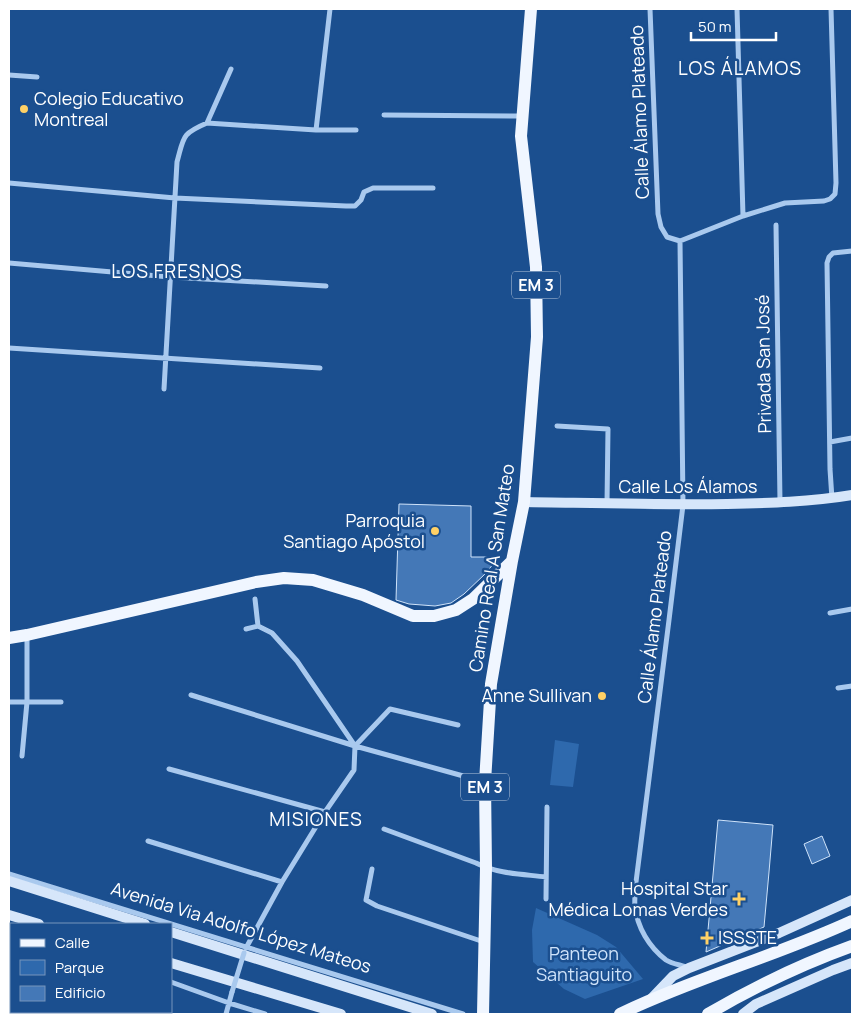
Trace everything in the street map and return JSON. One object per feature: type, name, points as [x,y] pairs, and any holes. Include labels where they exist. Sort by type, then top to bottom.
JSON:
[{"type":"main road","name":"Camino Real A San Mateo","points":[[483,1014],[486,868],[485,782],[490,684],[524,502],[537,337],[536,266],[521,136],[531,9]]},
{"type":"main road","name":"Calle Los Álamos","points":[[524,502],[682,505],[780,503],[852,496]]},
{"type":"main road","points":[[9,638],[256,582],[284,578],[312,580],[363,595],[413,616],[434,616],[456,610],[473,599],[512,561]]},
{"type":"main road","name":"Avenida Via Adolfo López Mateos","points":[[9,882],[142,923]]},
{"type":"main road","points":[[650,1000],[673,976],[689,968],[786,930],[852,900]]},
{"type":"main road","points":[[9,916],[35,923]]},
{"type":"main road","points":[[620,1014],[650,1000],[829,932],[852,921]]},
{"type":"main road","name":"Avenida Via Adolfo López Mateos","points":[[172,932],[432,1014]]},
{"type":"main road","points":[[708,1014],[741,995],[793,970],[852,946]]},
{"type":"main road","points":[[172,963],[341,1014]]},
{"type":"main road","points":[[743,1014],[756,1004],[852,963]]},
{"type":"main road","points":[[730,1014],[741,995]]},
{"type":"street","points":[[316,130],[330,9]]},
{"type":"street","name":"Calle Álamo Plateado","points":[[650,9],[658,214],[661,227],[667,237],[680,241],[682,505],[636,882],[635,904],[638,922],[654,948],[667,960],[689,968]]},
{"type":"street","points":[[737,9],[743,216]]},
{"type":"street","points":[[680,241],[743,216],[785,203],[824,201],[830,199],[835,194],[831,9]]},
{"type":"street","points":[[207,123],[231,69]]},
{"type":"street","points":[[9,75],[37,77]]},
{"type":"street","points":[[384,115],[522,116]]},
{"type":"street","points":[[164,389],[177,162],[184,136],[194,128],[207,123],[316,130],[356,130]]},
{"type":"street","points":[[9,183],[175,198],[346,206],[355,206],[364,192],[373,188],[433,188]]},
{"type":"street","name":"Privada San José","points":[[776,225],[780,503]]},
{"type":"street","points":[[832,498],[827,263],[833,253],[852,251]]},
{"type":"street","points":[[9,263],[170,277],[326,286]]},
{"type":"street","points":[[9,348],[320,368]]},
{"type":"street","points":[[557,426],[608,429],[607,503]]},
{"type":"street","points":[[830,442],[852,438]]},
{"type":"street","points":[[255,599],[258,626]]},
{"type":"street","points":[[830,613],[852,609]]},
{"type":"street","points":[[226,1014],[246,947],[282,882],[354,770],[354,746],[297,661],[272,633],[258,626],[246,629]]},
{"type":"street","points":[[22,756],[27,702],[27,635]]},
{"type":"street","points":[[838,688],[852,686]]},
{"type":"street","points":[[191,695],[354,746],[485,782]]},
{"type":"street","points":[[9,702],[61,702]]},
{"type":"street","points":[[354,746],[390,709],[458,726]]},
{"type":"street","points":[[169,768],[326,812]]},
{"type":"street","points":[[546,899],[547,807]]},
{"type":"street","points":[[384,828],[498,872],[546,877]]},
{"type":"street","points":[[148,841],[282,882]]},
{"type":"street","points":[[372,869],[366,900],[377,906],[484,942]]},
{"type":"street","name":"Avenida Via Adolfo López Mateos","points":[[9,874],[168,923]]},
{"type":"street","name":"Avenida Via Adolfo López Mateos","points":[[172,924],[463,1014]]},
{"type":"street","points":[[172,982],[265,1014]]},
{"type":"green space","points":[[555,740],[579,744],[573,787],[550,785]]},
{"type":"green space","name":"Panteon Santiaguito","points":[[536,908],[597,935],[616,947],[643,979],[585,999],[564,989],[533,962],[532,930]]},
{"type":"building","name":"Parroquia Santiago Apóstol","points":[[399,504],[471,506],[471,557],[499,557],[485,574],[464,594],[451,603],[435,606],[409,604],[396,600]]},
{"type":"building","name":"Hospital Star Médica Lomas Verdes","points":[[718,820],[773,825],[764,927],[706,952]]},
{"type":"building","points":[[822,836],[830,856],[812,864],[804,844]]},
{"type":"place","name":"Colegio Educativo Montreal","points":[[24,109]]},
{"type":"place","name":"Parroquia Santiago Apóstol","points":[[435,531]]},
{"type":"place","name":"Anne Sullivan","points":[[602,696]]},
{"type":"place","name":"Hospital Star Médica Lomas Verdes","points":[[739,899]]},
{"type":"place","name":"ISSSTE","points":[[707,938]]},
{"type":"district","name":"LOS ÁLAMOS","points":[[740,68]]},
{"type":"district","name":"LOS FRESNOS","points":[[177,271]]},
{"type":"district","name":"MISIONES","points":[[316,819]]}]
